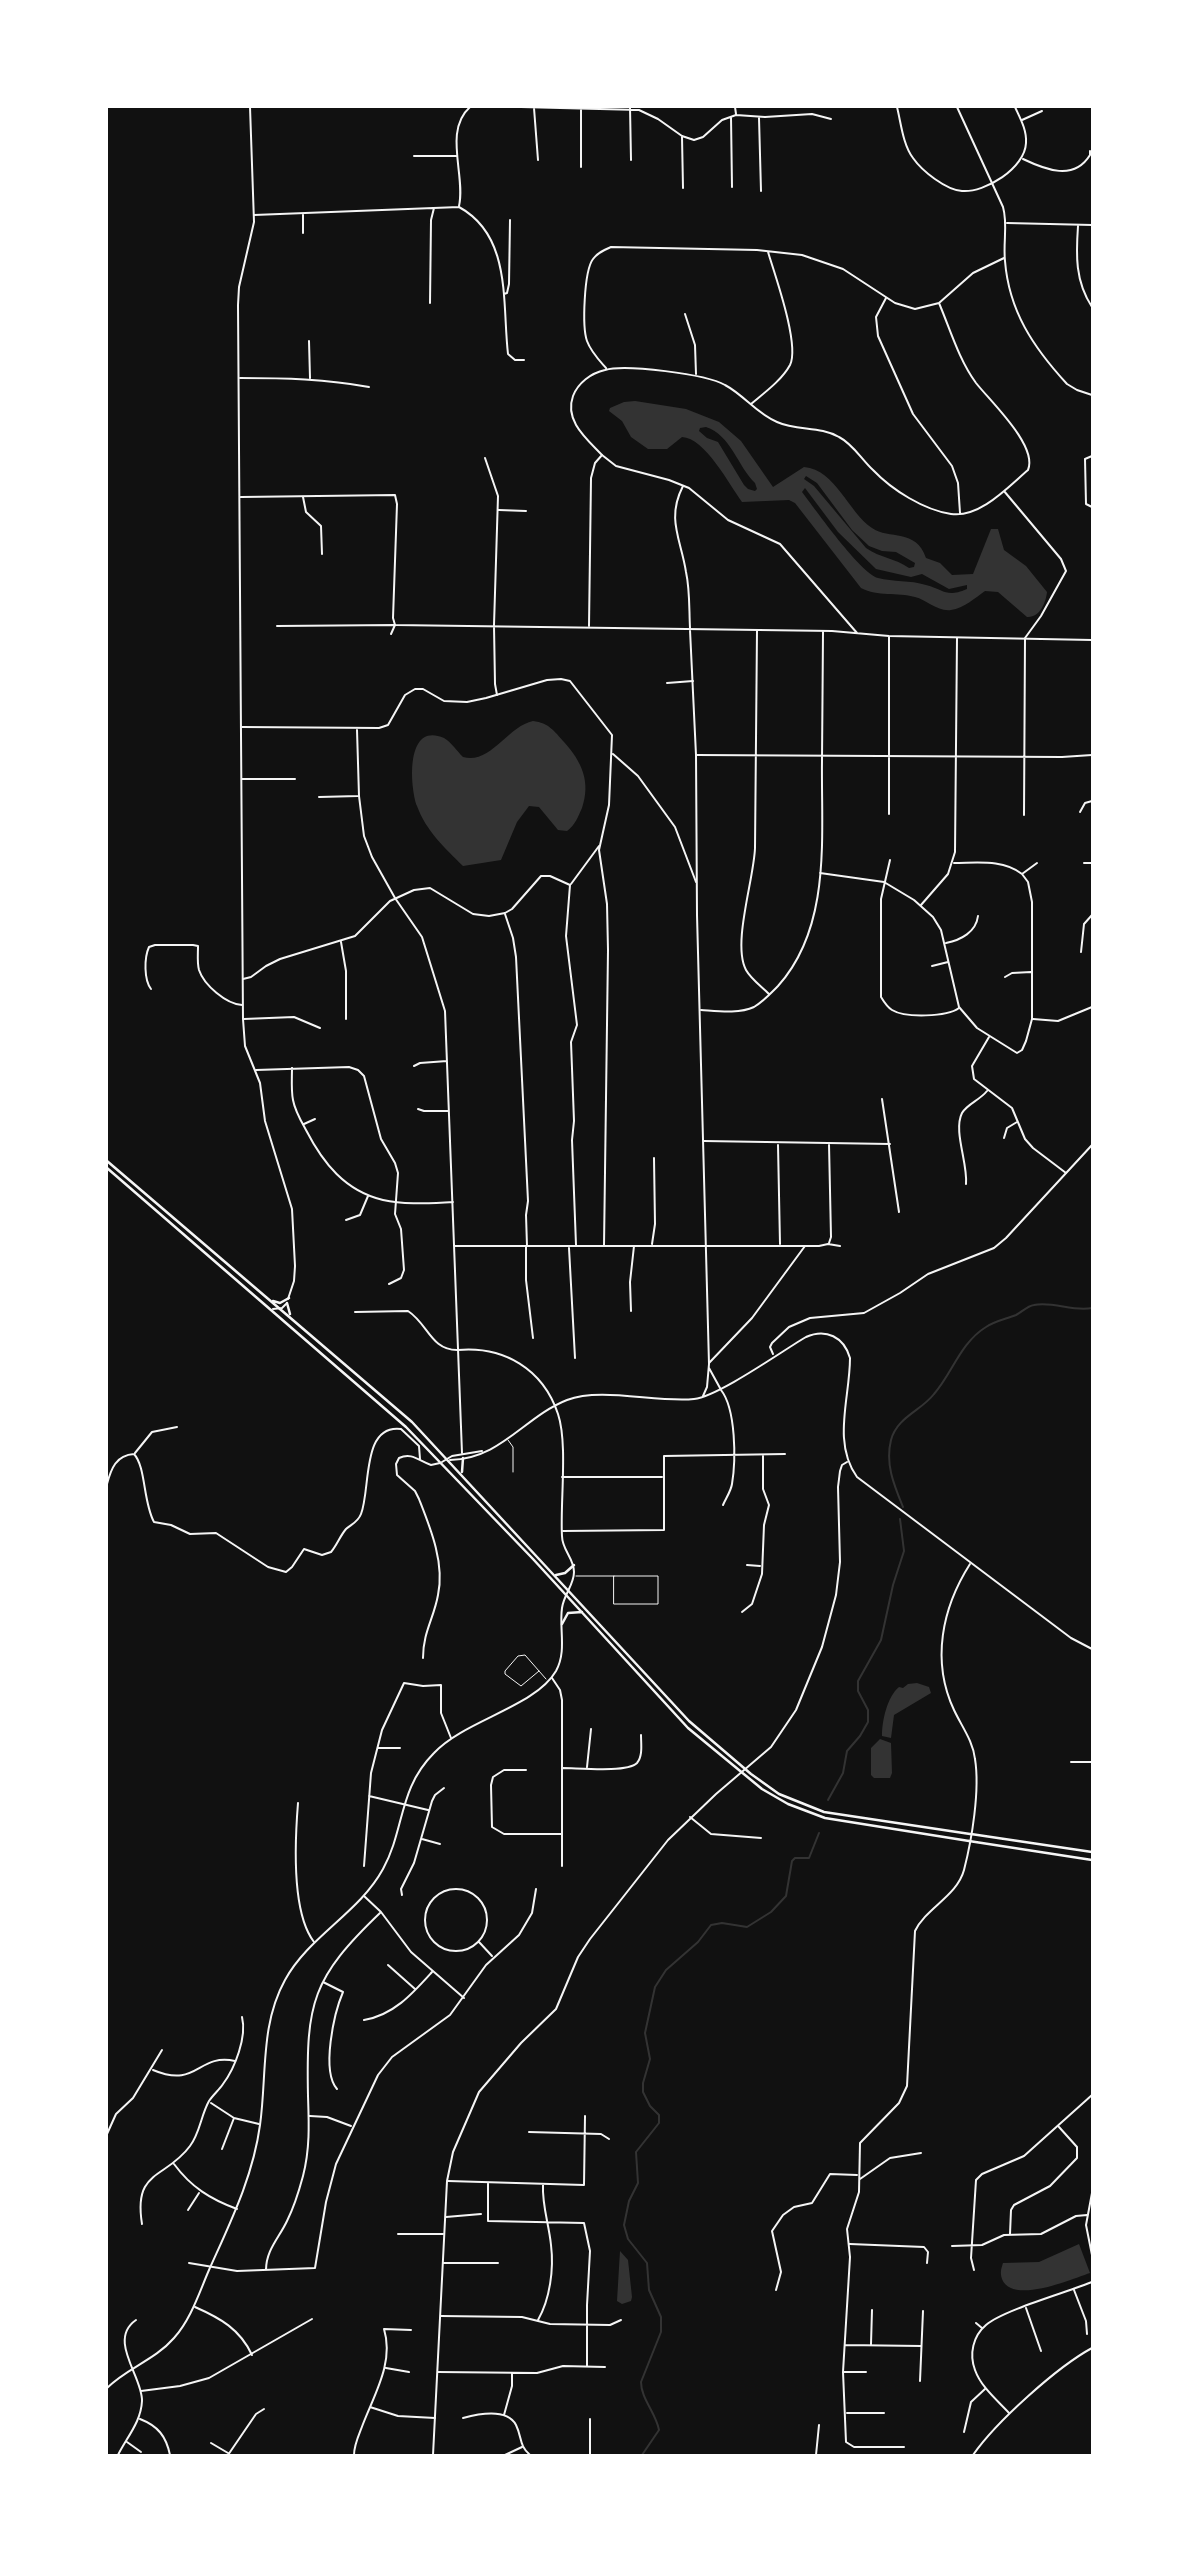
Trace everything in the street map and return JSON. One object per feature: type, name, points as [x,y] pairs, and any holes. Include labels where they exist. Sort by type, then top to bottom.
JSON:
[{"type":"main road","points":[[107,1161],[412,1422],[689,1721],[751,1774],[779,1794],[824,1812],[1092,1852]]},
{"type":"main road","points":[[107,1168],[273,1309],[406,1427],[688,1728],[747,1778],[778,1800],[819,1816],[1092,1860]]},
{"type":"main road","points":[[270,1300],[280,1303],[289,1298]]},
{"type":"main road","points":[[287,1303],[291,1317]]},
{"type":"main road","points":[[463,1456],[463,1475]]},
{"type":"main road","points":[[554,1574],[565,1573],[574,1564]]},
{"type":"main road","points":[[562,1624],[568,1613],[582,1612]]},
{"type":"street","points":[[250,107],[254,215],[252,239],[239,287],[243,1019],[245,1046],[261,1087],[265,1121],[292,1209],[294,1281],[287,1303],[281,1308],[273,1309]]},
{"type":"street","points":[[458,207],[460,125],[468,107]]},
{"type":"street","points":[[521,107],[630,108],[643,111],[691,139],[700,139],[722,120],[736,115],[759,117],[807,114],[831,120]]},
{"type":"street","points":[[534,107],[538,160]]},
{"type":"street","points":[[735,107],[736,115]]},
{"type":"street","points":[[897,107],[909,152],[921,167],[949,187],[958,190],[973,190],[992,182],[1010,173],[1022,159],[1026,140],[1015,107]]},
{"type":"street","points":[[957,107],[1003,206],[1006,223],[1004,258],[1015,306],[1025,331],[1064,382],[1092,395]]},
{"type":"street","points":[[581,108],[581,167]]},
{"type":"street","points":[[630,108],[631,160]]},
{"type":"street","points":[[1021,120],[1042,111]]},
{"type":"street","points":[[731,116],[732,187]]},
{"type":"street","points":[[759,117],[761,191]]},
{"type":"street","points":[[682,136],[683,188]]},
{"type":"street","points":[[1022,159],[1044,169],[1068,171],[1084,163],[1090,150]]},
{"type":"street","points":[[414,156],[458,156]]},
{"type":"street","points":[[430,303],[431,220],[434,207]]},
{"type":"street","points":[[254,215],[458,207],[477,220],[491,238],[498,260],[510,357],[524,360]]},
{"type":"street","points":[[303,213],[303,233]]},
{"type":"street","points":[[503,295],[508,293],[509,284],[510,220]]},
{"type":"street","points":[[1006,223],[1092,225]]},
{"type":"street","points":[[1078,225],[1077,270],[1082,289],[1092,307]]},
{"type":"street","points":[[607,369],[592,351],[586,334],[587,273],[596,255],[606,249],[616,247],[768,251],[802,255],[827,262],[859,277],[887,297],[911,309],[939,303],[973,273],[1004,258]]},
{"type":"street","points":[[751,404],[786,370],[792,356],[791,334],[768,251]]},
{"type":"street","points":[[887,297],[878,312],[877,333],[913,414],[952,466],[958,483],[960,514]]},
{"type":"street","points":[[857,633],[783,546],[728,520],[698,494],[683,485],[616,466],[602,455],[573,422],[571,404],[574,393],[583,382],[607,369],[696,375],[726,385],[776,422],[836,435],[879,476],[909,497],[937,510],[960,514],[979,509],[1029,468],[1028,451],[971,374],[939,303]]},
{"type":"street","points":[[685,314],[695,345],[696,375]]},
{"type":"street","points":[[309,341],[310,378]]},
{"type":"street","points":[[239,378],[310,378],[369,387]]},
{"type":"street","points":[[589,627],[591,478],[593,468],[602,455]]},
{"type":"street","points":[[1092,456],[1087,457],[1085,502],[1092,507]]},
{"type":"street","points":[[485,458],[496,486],[498,510],[494,625],[497,695]]},
{"type":"street","points":[[683,485],[675,502],[674,514],[687,577],[696,755],[696,882],[709,1364],[707,1387],[703,1397]]},
{"type":"street","points":[[1003,490],[1066,567],[1063,580],[1025,638],[1024,815]]},
{"type":"street","points":[[303,496],[306,512],[321,524],[322,554]]},
{"type":"street","points":[[240,497],[396,496],[393,618],[396,625]]},
{"type":"street","points":[[498,510],[526,511]]},
{"type":"street","points":[[391,634],[396,625]]},
{"type":"street","points":[[277,626],[494,625],[1092,639]]},
{"type":"street","points":[[757,630],[755,857],[744,919],[742,957],[749,974],[770,995]]},
{"type":"street","points":[[699,1010],[742,1010],[754,1006],[770,995],[792,970],[802,952],[816,902],[820,873],[823,631]]},
{"type":"street","points":[[889,636],[889,814]]},
{"type":"street","points":[[920,906],[948,874],[953,863],[957,637]]},
{"type":"street","points":[[242,727],[386,726],[405,695],[415,689],[423,689],[448,702],[474,701],[555,679],[567,680],[610,731],[612,754],[609,805],[599,845],[607,904],[608,950],[604,1245]]},
{"type":"street","points":[[667,683],[692,681]]},
{"type":"street","points":[[357,728],[359,796],[367,846],[395,898],[422,937],[445,1011],[463,1456]]},
{"type":"street","points":[[612,754],[620,758],[638,776],[675,827],[696,882]]},
{"type":"street","points":[[696,755],[1092,755]]},
{"type":"street","points":[[243,779],[295,779]]},
{"type":"street","points":[[319,797],[359,796]]},
{"type":"street","points":[[1080,812],[1085,803],[1092,801]]},
{"type":"street","points":[[576,1246],[571,1042],[578,1025],[566,936],[570,885],[599,845]]},
{"type":"street","points":[[890,860],[880,904],[881,997],[887,1006],[898,1013],[947,1014],[960,1007]]},
{"type":"street","points":[[820,873],[884,882],[902,891],[920,906],[939,925],[960,1007],[971,1023],[1017,1053],[1022,1050],[1026,1041],[1032,1019],[1032,902],[1029,886],[1022,874],[1000,863],[953,863]]},
{"type":"street","points":[[1022,874],[1037,863]]},
{"type":"street","points":[[1083,863],[1092,863]]},
{"type":"street","points":[[243,979],[251,977],[270,963],[358,935],[386,905],[414,890],[427,887],[477,915],[505,913],[516,905],[539,876],[550,876],[570,885]]},
{"type":"street","points":[[505,913],[516,957],[528,1201],[526,1280],[533,1338]]},
{"type":"street","points":[[1081,952],[1084,924],[1092,915]]},
{"type":"street","points":[[945,943],[962,938],[977,923],[978,916]]},
{"type":"street","points":[[341,941],[346,971],[346,1019]]},
{"type":"street","points":[[151,989],[147,982],[146,953],[149,947],[193,945],[198,946],[199,967],[203,976],[227,1002],[243,1005]]},
{"type":"street","points":[[932,966],[949,962]]},
{"type":"street","points":[[1005,976],[1032,972]]},
{"type":"street","points":[[1032,1019],[1058,1021],[1092,1007]]},
{"type":"street","points":[[243,1019],[294,1017],[320,1028]]},
{"type":"street","points":[[990,1037],[974,1060],[971,1073],[976,1082],[1008,1104],[1032,1148],[1066,1173]]},
{"type":"street","points":[[414,1066],[448,1060]]},
{"type":"street","points":[[256,1070],[349,1067],[360,1071],[366,1079],[380,1139],[397,1168],[395,1214],[401,1229],[404,1270],[401,1278],[389,1284]]},
{"type":"street","points":[[292,1068],[293,1101],[303,1124],[329,1167],[345,1182],[387,1201],[454,1202]]},
{"type":"street","points":[[966,1184],[967,1165],[960,1145],[960,1118],[965,1109],[987,1090]]},
{"type":"street","points":[[882,1099],[899,1212]]},
{"type":"street","points":[[418,1108],[424,1111],[449,1111]]},
{"type":"street","points":[[303,1124],[314,1119]]},
{"type":"street","points":[[1004,1138],[1007,1128],[1018,1122]]},
{"type":"street","points":[[703,1142],[890,1144]]},
{"type":"street","points":[[778,1144],[780,1246]]},
{"type":"street","points":[[828,1244],[831,1237],[829,1144]]},
{"type":"street","points":[[774,1355],[772,1343],[799,1322],[820,1315],[852,1315],[864,1312],[936,1270],[994,1248],[1092,1145]]},
{"type":"street","points":[[652,1245],[655,1224],[654,1158]]},
{"type":"street","points":[[346,1220],[360,1215],[369,1195]]},
{"type":"street","points":[[454,1246],[840,1246]]},
{"type":"street","points":[[569,1246],[575,1359]]},
{"type":"street","points":[[631,1311],[630,1282],[634,1246]]},
{"type":"street","points":[[709,1364],[752,1318],[805,1246]]},
{"type":"street","points":[[107,2388],[131,2368],[166,2346],[183,2327],[237,2209],[250,2171],[260,2124],[267,2031],[272,2011],[289,1973],[315,1942],[376,1881],[389,1857],[404,1803],[424,1763],[451,1738],[528,1696],[548,1681],[562,1653],[565,1594],[574,1576],[574,1564],[562,1542],[559,1418],[536,1376],[513,1358],[491,1351],[449,1350],[439,1346],[418,1319],[408,1311],[355,1312]]},
{"type":"street","points":[[423,1658],[425,1632],[438,1596],[439,1563],[419,1499],[413,1489],[399,1479],[395,1468],[397,1460],[404,1456],[420,1459],[431,1465],[482,1451],[509,1440],[554,1406],[574,1398],[703,1397],[815,1333],[836,1337],[847,1349],[850,1357],[843,1441],[847,1462],[864,1484],[1070,1638],[1092,1649]]},
{"type":"street","points":[[709,1364],[712,1376],[731,1408],[733,1483],[723,1505]]},
{"type":"street","points":[[107,1485],[114,1464],[129,1454],[134,1454],[152,1432],[177,1427]]},
{"type":"street","points":[[134,1454],[138,1460],[145,1499],[155,1522],[172,1525],[190,1534],[212,1532],[221,1535],[256,1559],[282,1572],[290,1570],[303,1549],[322,1555],[331,1552],[345,1530],[360,1517],[372,1448],[377,1438],[393,1428],[401,1429],[419,1446],[420,1459]]},
{"type":"street","points":[[562,1531],[664,1530],[664,1456],[785,1454]]},
{"type":"street","points":[[742,1612],[749,1608],[757,1592],[761,1566],[764,1525],[769,1505],[763,1489],[763,1455]]},
{"type":"street","points":[[433,2455],[444,2217],[453,2152],[481,2087],[551,2015],[562,1997],[578,1957],[590,1939],[664,1845],[690,1817],[771,1747],[796,1710],[825,1637],[839,1577],[838,1488],[842,1465],[847,1462]]},
{"type":"street","points":[[562,1477],[664,1477]]},
{"type":"street","points":[[904,2447],[848,2445],[845,2438],[843,2372],[849,2244],[847,2224],[858,2196],[860,2143],[899,2103],[907,2086],[915,1931],[921,1921],[961,1879],[969,1840],[975,1799],[975,1758],[968,1735],[948,1696],[941,1653],[948,1606],[970,1563]]},
{"type":"street","points":[[747,1565],[761,1566]]},
{"type":"street","points":[[551,1677],[561,1695],[562,1866]]},
{"type":"street","points":[[364,1866],[368,1796],[377,1748],[382,1730],[404,1683],[440,1685],[441,1713],[451,1738]]},
{"type":"street","points":[[587,1768],[591,1729]]},
{"type":"street","points":[[562,1768],[633,1766],[640,1757],[641,1735]]},
{"type":"street","points":[[377,1748],[400,1748]]},
{"type":"street","points":[[1071,1762],[1092,1762]]},
{"type":"street","points":[[526,1770],[504,1770],[492,1779],[492,1827],[504,1835],[562,1834]]},
{"type":"street","points":[[402,1895],[401,1889],[411,1870],[429,1810],[435,1795],[444,1788]]},
{"type":"street","points":[[368,1796],[429,1810]]},
{"type":"street","points":[[298,1803],[295,1834],[301,1915],[306,1930],[315,1942]]},
{"type":"street","points":[[690,1817],[711,1834],[761,1838]]},
{"type":"street","points":[[421,1838],[440,1844]]},
{"type":"street","points":[[452,1889],[476,1896],[484,1907],[487,1920],[485,1932],[479,1941],[471,1947],[457,1951],[444,1948],[434,1941],[426,1921],[428,1908],[434,1899],[452,1889]]},
{"type":"street","points":[[189,2263],[237,2271],[315,2268],[326,2202],[339,2156],[386,2063],[443,2022],[494,1957],[519,1935],[534,1908],[536,1889]]},
{"type":"street","points":[[363,1895],[381,1912],[411,1952],[464,1998]]},
{"type":"street","points":[[266,2270],[270,2250],[289,2216],[303,2178],[309,2144],[308,2033],[312,2011],[323,1981],[346,1946],[381,1912]]},
{"type":"street","points":[[479,1941],[494,1957]]},
{"type":"street","points":[[388,1965],[416,1990]]},
{"type":"street","points":[[365,2020],[376,2018],[400,2005],[433,1972]]},
{"type":"street","points":[[323,1981],[343,1992],[334,2019],[331,2041],[332,2080],[337,2089]]},
{"type":"street","points":[[142,2224],[140,2203],[145,2186],[193,2140],[209,2101],[224,2083],[235,2061],[243,2026],[242,2017]]},
{"type":"street","points":[[107,2134],[116,2114],[133,2098],[162,2050]]},
{"type":"street","points":[[152,2069],[171,2076],[184,2076],[208,2062],[222,2059],[235,2061]]},
{"type":"street","points":[[974,2270],[971,2246],[976,2180],[982,2174],[1024,2157],[1091,2097]]},
{"type":"street","points":[[209,2101],[234,2118],[260,2124]]},
{"type":"street","points":[[309,2116],[327,2117],[353,2127]]},
{"type":"street","points":[[447,2181],[584,2185],[585,2116]]},
{"type":"street","points":[[222,2149],[234,2118]]},
{"type":"street","points":[[1010,2234],[1011,2210],[1016,2203],[1050,2186],[1077,2158],[1076,2147],[1058,2126]]},
{"type":"street","points":[[529,2132],[601,2134],[609,2138]]},
{"type":"street","points":[[859,2180],[890,2158],[921,2152]]},
{"type":"street","points":[[173,2162],[184,2178],[200,2192],[237,2209]]},
{"type":"street","points":[[776,2290],[781,2272],[772,2237],[775,2225],[794,2207],[812,2203],[830,2174],[858,2175]]},
{"type":"street","points":[[488,2183],[488,2221],[584,2222],[590,2251],[587,2366]]},
{"type":"street","points":[[537,2321],[548,2298],[552,2249],[542,2202],[543,2184]]},
{"type":"street","points":[[188,2210],[200,2192]]},
{"type":"street","points":[[1092,2193],[1087,2215],[1087,2236],[1092,2255]]},
{"type":"street","points":[[444,2217],[481,2214]]},
{"type":"street","points":[[952,2246],[985,2244],[996,2237],[1010,2234],[1041,2234],[1080,2215],[1087,2215]]},
{"type":"street","points":[[398,2234],[444,2234]]},
{"type":"street","points":[[849,2244],[924,2247],[928,2252],[927,2263]]},
{"type":"street","points":[[442,2263],[498,2263]]},
{"type":"street","points":[[1010,2414],[976,2373],[972,2357],[974,2343],[983,2328],[995,2319],[1092,2282]]},
{"type":"street","points":[[1074,2289],[1086,2321],[1087,2334]]},
{"type":"street","points":[[194,2306],[230,2325],[241,2335],[252,2355]]},
{"type":"street","points":[[1026,2307],[1041,2351]]},
{"type":"street","points":[[871,2345],[872,2310]]},
{"type":"street","points":[[920,2381],[923,2311]]},
{"type":"street","points":[[440,2316],[522,2317],[550,2325],[610,2325],[621,2320]]},
{"type":"street","points":[[141,2391],[199,2381],[252,2355],[312,2319]]},
{"type":"street","points":[[118,2455],[139,2418],[141,2391],[125,2351],[129,2327],[136,2320]]},
{"type":"street","points":[[976,2323],[983,2328]]},
{"type":"street","points":[[354,2455],[357,2439],[385,2367],[387,2346],[384,2329],[411,2330]]},
{"type":"street","points":[[844,2345],[921,2346]]},
{"type":"street","points":[[973,2455],[1010,2414],[1072,2361],[1092,2348]]},
{"type":"street","points":[[437,2372],[537,2373],[563,2366],[605,2367]]},
{"type":"street","points":[[385,2367],[409,2372]]},
{"type":"street","points":[[843,2372],[866,2372]]},
{"type":"street","points":[[504,2416],[512,2386],[512,2373]]},
{"type":"street","points":[[964,2432],[971,2402],[986,2388]]},
{"type":"street","points":[[369,2407],[389,2414],[435,2418]]},
{"type":"street","points":[[211,2443],[229,2455],[256,2414],[264,2409]]},
{"type":"street","points":[[846,2413],[884,2413]]},
{"type":"street","points":[[463,2418],[487,2414],[504,2416],[515,2425],[522,2447],[530,2455]]},
{"type":"street","points":[[139,2418],[154,2424],[160,2431],[170,2455]]},
{"type":"street","points":[[590,2419],[590,2455]]},
{"type":"street","points":[[816,2455],[819,2425]]},
{"type":"street","points":[[127,2441],[141,2452]]},
{"type":"street","points":[[505,2455],[522,2447]]},
{"type":"lane","points":[[509,1440],[513,1447],[513,1472]]},
{"type":"lane","points":[[574,1576],[614,1576],[658,1576],[658,1604],[614,1604],[614,1576]]},
{"type":"lane","points":[[539,1671],[521,1686],[505,1674],[505,1671],[524,1655],[539,1671],[548,1681]]},
{"type":"shaded area","points":[[635,401],[686,409],[719,422],[741,441],[773,487],[804,467],[815,470],[833,483],[872,528],[916,542],[926,558],[940,563],[952,575],[973,574],[991,529],[998,529],[1004,550],[1026,566],[1047,592],[1044,605],[1035,615],[1027,617],[998,592],[985,591],[960,607],[946,610],[915,597],[861,588],[795,503],[789,500],[742,502],[708,453],[691,439],[682,437],[667,449],[648,449],[631,437],[622,421],[609,411],[624,402]],"holes":[[[706,427],[715,431],[728,444],[755,483],[755,491],[744,485],[718,442],[699,431],[700,428]],[[806,476],[817,483],[852,530],[869,546],[896,552],[915,563],[914,567],[909,568],[866,548],[814,486],[804,479]],[[805,488],[838,532],[876,569],[911,577],[922,574],[949,589],[967,585],[967,589],[950,593],[920,583],[878,578],[870,574],[838,540],[802,492]]]},
{"type":"shaded area","points":[[533,721],[554,731],[580,765],[586,790],[578,818],[567,831],[558,830],[539,807],[529,806],[517,822],[501,860],[463,866],[431,831],[417,806],[412,772],[416,747],[422,739],[431,735],[447,740],[463,757],[473,758],[490,750],[524,724]]},
{"type":"shaded area","points":[[917,1683],[929,1687],[931,1693],[894,1715],[891,1738],[882,1736],[891,1697],[899,1687]]},
{"type":"shaded area","points":[[880,1739],[891,1743],[890,1778],[874,1778],[871,1775],[871,1748]]},
{"type":"shaded area","points":[[1079,2244],[1090,2273],[1029,2290],[1017,2290],[1002,2279],[1003,2263],[1039,2262]]},
{"type":"shaded area","points":[[620,2251],[628,2260],[632,2297],[631,2301],[622,2304],[617,2301]]},
{"type":"waterway","points":[[903,1507],[889,1458],[894,1432],[934,1394],[969,1341],[989,1325],[1031,1306],[1048,1304],[1078,1309],[1092,1308]]},
{"type":"waterway","points":[[828,1800],[843,1773],[847,1751],[868,1722],[868,1710],[858,1691],[858,1681],[881,1640],[893,1585],[904,1551],[900,1519]]},
{"type":"waterway","points":[[642,2455],[659,2430],[643,2394],[641,2382],[661,2332],[661,2317],[649,2290],[647,2263],[628,2239],[624,2225],[629,2201],[638,2183],[636,2152],[659,2123],[659,2115],[650,2106],[643,2092],[650,2059],[645,2033],[655,1987],[666,1970],[698,1942],[711,1925],[722,1923],[747,1927],[771,1912],[786,1896],[792,1861],[795,1858],[809,1858],[819,1833]]}]
